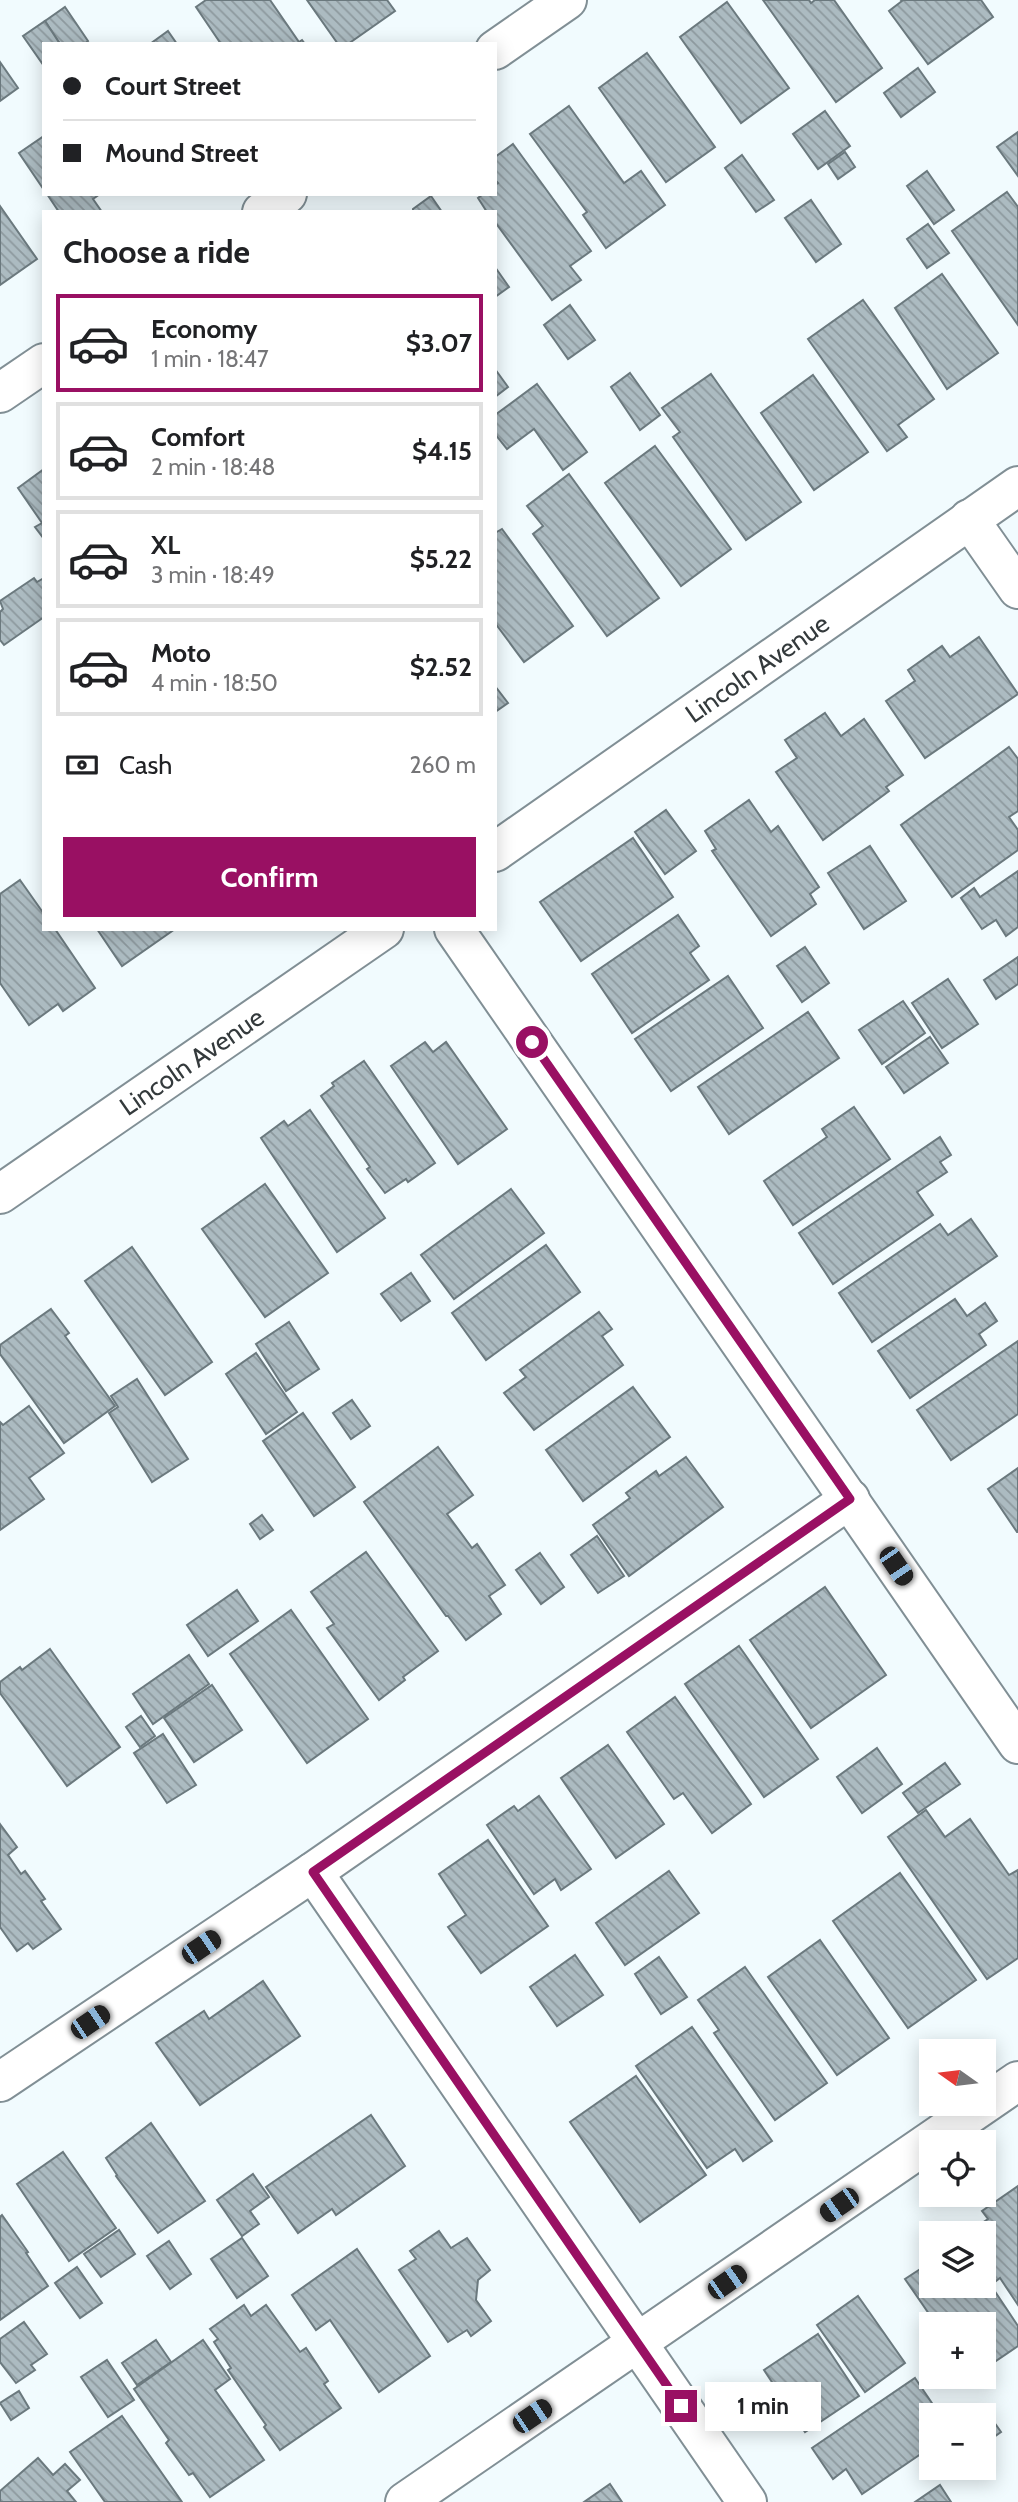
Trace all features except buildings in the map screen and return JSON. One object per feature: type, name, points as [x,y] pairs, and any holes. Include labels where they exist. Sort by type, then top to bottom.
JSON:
[{"type":"street","points":[[497,49],[567,0]]},
{"type":"street","points":[[265,210],[284,196]]},
{"type":"street","points":[[0,393],[42,364]]},
{"type":"street","name":"Lincoln Avenue","points":[[497,851],[1018,486]]},
{"type":"street","points":[[969,519],[1018,589]]},
{"type":"street","name":"Lincoln Avenue","points":[[0,1194],[381,931]]},
{"type":"street","points":[[455,931],[1018,1744]]},
{"type":"street","points":[[0,2082],[313,1872],[850,1499]]},
{"type":"street","points":[[313,1872],[747,2502]]},
{"type":"street","points":[[405,2502],[1018,2081]]},
{"type":"route","points":[[532,1042],[850,1499],[313,1872],[681,2406]]}]
